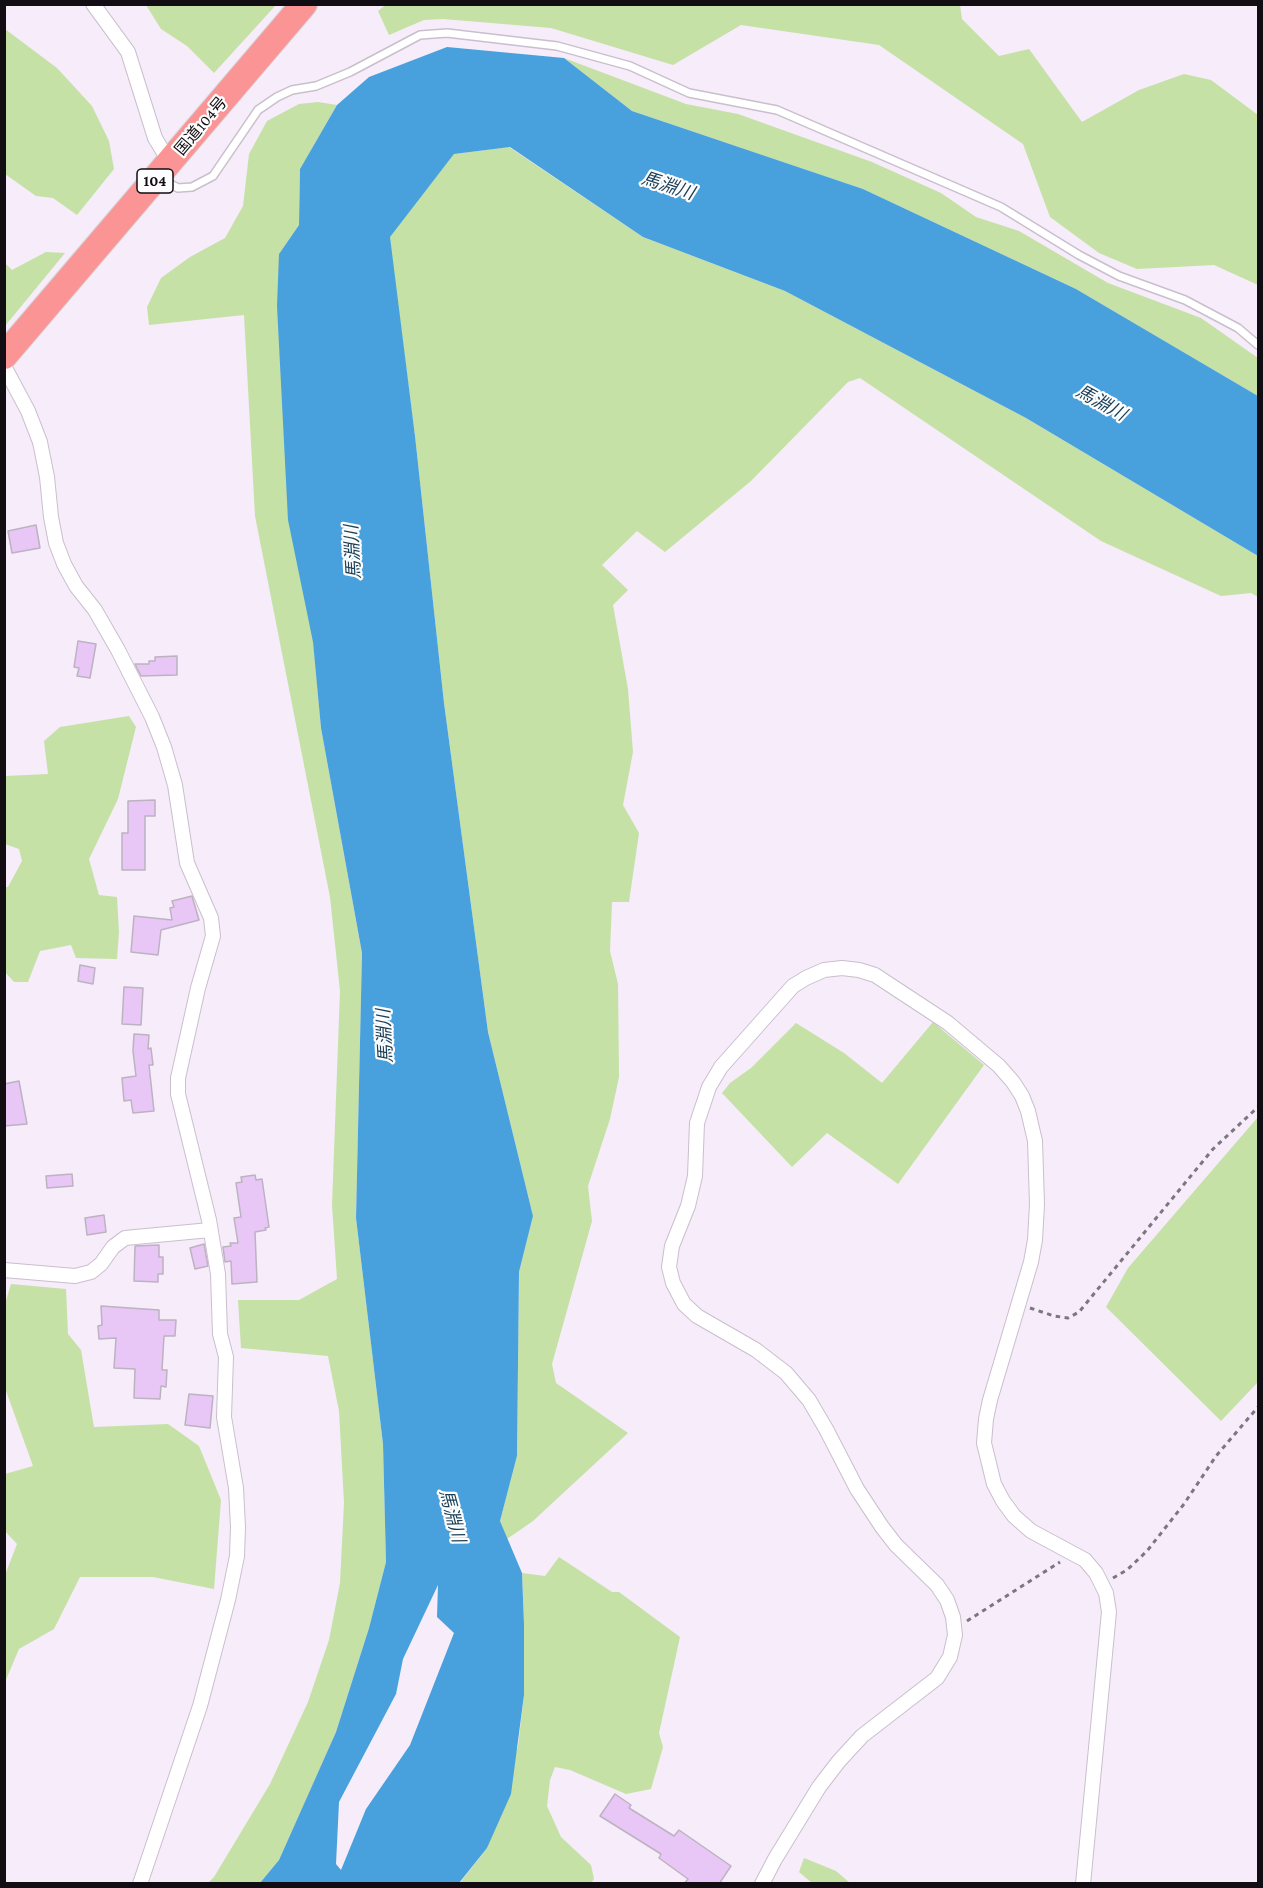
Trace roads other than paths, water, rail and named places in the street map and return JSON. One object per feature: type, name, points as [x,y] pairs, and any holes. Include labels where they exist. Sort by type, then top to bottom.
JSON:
[{"type":"highway","name":"国道104号","points":[[4,356],[304,4]]},
{"type":"street","points":[[93,4],[128,52],[164,170]]},
{"type":"street","points":[[4,366],[28,411],[40,442],[56,543],[64,564],[76,586],[96,610],[118,650],[152,717],[164,747],[174,785],[187,863],[211,918],[213,936],[198,988],[178,1078],[178,1094],[218,1274],[220,1334],[226,1357],[224,1417],[236,1488],[237,1556],[200,1706],[140,1884]]},
{"type":"street","points":[[762,1884],[814,1796],[839,1761],[862,1736],[937,1678],[950,1657],[955,1635],[953,1617],[947,1600],[937,1584],[896,1545],[882,1527],[857,1489],[809,1400],[786,1373],[756,1350],[697,1316],[684,1304],[673,1282],[669,1267],[672,1246],[688,1206],[695,1176],[697,1123],[709,1087],[721,1067],[793,986],[824,970],[833,969],[859,970],[875,975],[948,1023],[999,1066],[1013,1082],[1028,1111],[1035,1141],[1037,1204],[1035,1240],[1031,1262],[986,1419],[984,1443],[994,1484],[1014,1516],[1031,1531],[1085,1560],[1096,1573],[1106,1593],[1108,1612],[1083,1884]]},
{"type":"street","points":[[4,1270],[75,1276],[91,1272],[101,1264],[113,1247],[125,1238],[210,1230]]},
{"type":"lane","points":[[164,170],[178,188],[192,187],[213,176],[258,110],[277,97],[292,90],[316,86],[350,72],[420,35],[447,33],[557,45],[630,66],[689,93],[777,110],[1001,207],[1119,276],[1185,300],[1238,328],[1258,345]]},
{"type":"water","name":"馬淵川","points":[[447,47],[564,58],[632,111],[863,189],[1076,289],[1258,396],[1258,556],[1026,418],[785,291],[643,237],[510,147],[454,154],[390,237],[415,436],[444,703],[488,1032],[533,1216],[519,1272],[517,1456],[500,1521],[522,1573],[524,1695],[511,1794],[487,1848],[459,1883],[260,1883],[279,1860],[336,1732],[369,1628],[386,1562],[383,1444],[356,1218],[362,953],[321,728],[313,642],[288,520],[277,306],[279,254],[299,225],[300,169],[337,105],[369,77]],"holes":[[[438,1585],[437,1617],[454,1633],[410,1745],[366,1809],[341,1870],[336,1864],[339,1802],[396,1694],[403,1659]]]}]
